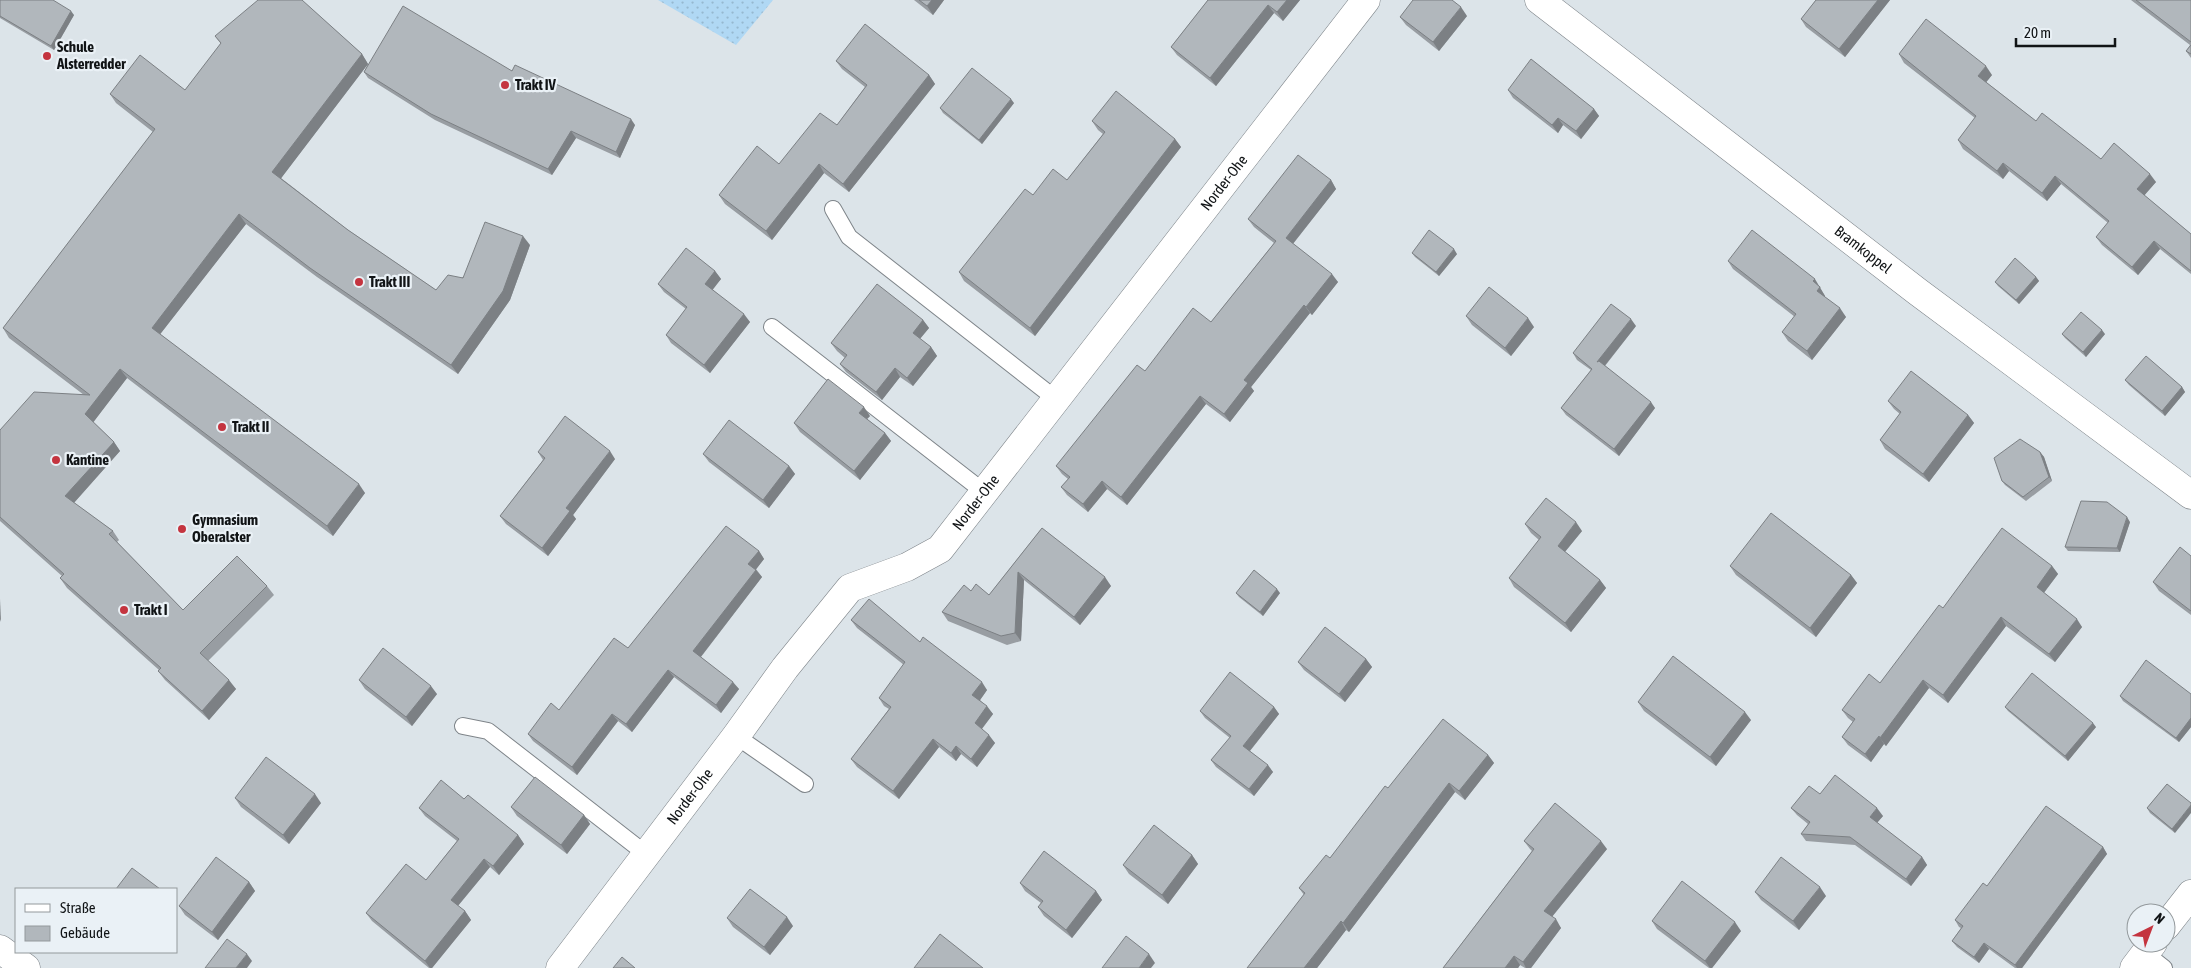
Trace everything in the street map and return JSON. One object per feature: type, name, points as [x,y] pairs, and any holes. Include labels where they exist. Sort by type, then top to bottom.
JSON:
[{"type":"street","name":"Norder-Ohe","points":[[560,968],[736,736],[785,668],[850,588],[907,567],[940,549],[1366,0]]},
{"type":"street","name":"Bramkoppel","points":[[1539,0],[1918,292],[2191,495]]},
{"type":"street","points":[[2176,913],[2191,894]]},
{"type":"street","points":[[0,949],[26,968]]},
{"type":"lane","points":[[833,209],[849,237],[1057,400]]},
{"type":"lane","points":[[772,328],[984,492]]},
{"type":"lane","points":[[463,726],[488,732],[646,854]]},
{"type":"lane","points":[[736,736],[805,784]]},
{"type":"shaded area","points":[[658,0],[773,0],[736,45]]},
{"type":"building","points":[[0,0],[53,0],[71,11],[51,46],[0,16]]},
{"type":"building","points":[[258,0],[302,0],[362,54],[272,172],[348,230],[436,290],[448,275],[463,278],[485,222],[523,236],[503,291],[451,365],[310,268],[239,214],[152,328],[359,484],[327,526],[120,369],[85,414],[114,442],[65,496],[113,531],[109,534],[183,610],[237,556],[267,586],[200,653],[229,680],[202,711],[158,671],[161,668],[60,578],[64,574],[0,517],[0,430],[34,392],[90,395],[3,328],[155,129],[110,94],[140,55],[185,90],[221,43],[215,36]]},
{"type":"building","points":[[919,0],[932,0],[927,6]]},
{"type":"building","points":[[1208,0],[1287,0],[1277,12],[1268,5],[1210,78],[1171,47]]},
{"type":"building","points":[[1413,0],[1452,0],[1461,7],[1433,42],[1400,17]]},
{"type":"building","points":[[1816,0],[1878,0],[1839,49],[1801,19]]},
{"type":"building","points":[[2136,0],[2191,0],[2191,42]]},
{"type":"building","points":[[403,6],[512,71],[515,65],[631,119],[616,152],[571,131],[548,169],[431,114],[364,72]]},
{"type":"building","points":[[1926,19],[1986,66],[1978,76],[2036,121],[2042,113],[2101,159],[2114,143],[2150,174],[2137,189],[2191,234],[2191,271],[2154,241],[2132,267],[2096,237],[2109,221],[2055,176],[2042,193],[2003,163],[1997,171],[1958,140],[1976,116],[1899,54]]},
{"type":"building","points":[[865,24],[929,75],[843,184],[819,164],[766,231],[719,195],[757,146],[779,164],[820,113],[837,125],[867,85],[836,61]]},
{"type":"building","points":[[2191,45],[2191,54],[2186,51]]},
{"type":"building","points":[[1531,59],[1594,109],[1576,131],[1558,118],[1552,125],[1508,90]]},
{"type":"building","points":[[972,68],[1011,99],[979,140],[940,108]]},
{"type":"building","points":[[1116,91],[1175,139],[1030,328],[959,272],[1025,189],[1033,195],[1053,169],[1067,180],[1105,132],[1092,121]]},
{"type":"building","points":[[1298,155],[1331,180],[1286,238],[1332,274],[1306,307],[1304,305],[1244,380],[1248,383],[1224,414],[1200,396],[1121,497],[1102,481],[1083,504],[1061,487],[1070,477],[1056,466],[1137,365],[1145,371],[1193,308],[1211,322],[1276,241],[1248,219]]},
{"type":"building","points":[[1429,230],[1454,249],[1436,272],[1412,253]]},
{"type":"building","points":[[1752,230],[1815,279],[1813,281],[1820,287],[1817,291],[1840,308],[1807,351],[1782,332],[1796,314],[1728,261]]},
{"type":"building","points":[[686,248],[715,271],[705,284],[744,314],[704,365],[666,335],[687,307],[658,284]]},
{"type":"building","points":[[2015,258],[2036,277],[2016,300],[1995,282]]},
{"type":"building","points":[[877,284],[923,320],[913,333],[931,347],[907,378],[895,368],[876,392],[840,364],[847,355],[831,343]]},
{"type":"building","points":[[1489,287],[1528,318],[1505,348],[1466,316]]},
{"type":"building","points":[[1611,304],[1631,319],[1597,362],[1599,361],[1651,402],[1614,449],[1561,408],[1592,369],[1573,353]]},
{"type":"building","points":[[2081,312],[2102,330],[2083,352],[2062,334]]},
{"type":"building","points":[[2146,356],[2182,387],[2162,411],[2125,380]]},
{"type":"building","points":[[1911,371],[1968,415],[1923,474],[1880,440],[1901,412],[1888,401]]},
{"type":"building","points":[[828,379],[864,407],[859,413],[885,433],[854,471],[794,423]]},
{"type":"building","points":[[565,416],[610,451],[566,508],[570,511],[542,548],[500,516],[545,458],[538,452]]},
{"type":"building","points":[[729,420],[789,466],[763,500],[703,454]]},
{"type":"building","points":[[2020,439],[2040,452],[2049,477],[2023,497],[2002,481],[1994,458]]},
{"type":"building","points":[[1546,498],[1576,522],[1558,546],[1600,580],[1565,623],[1509,578],[1541,537],[1525,524]]},
{"type":"building","points":[[2081,501],[2107,502],[2127,517],[2117,548],[2065,547]]},
{"type":"building","points":[[1771,513],[1851,575],[1810,628],[1730,566]]},
{"type":"building","points":[[726,526],[759,551],[748,564],[756,570],[693,651],[733,682],[716,705],[668,670],[626,724],[612,714],[572,767],[528,734],[551,703],[559,710],[614,638],[628,648]]},
{"type":"building","points":[[1042,528],[1105,577],[1074,617],[1018,572],[1015,633],[1001,636],[942,612],[964,585],[971,591],[976,584],[989,595]]},
{"type":"building","points":[[2002,528],[2052,566],[2037,587],[2077,619],[2049,654],[2001,617],[1943,695],[1923,680],[1880,738],[1879,736],[1865,754],[1842,737],[1855,719],[1842,710],[1869,674],[1880,683],[1939,605],[1943,608]]},
{"type":"building","points":[[2180,547],[2191,556],[2191,611],[2153,582]]},
{"type":"building","points":[[1254,570],[1277,589],[1260,612],[1236,593]]},
{"type":"building","points":[[869,599],[920,642],[923,637],[982,682],[972,695],[987,706],[975,723],[989,735],[971,759],[956,746],[951,753],[933,739],[893,791],[851,759],[891,707],[879,698],[905,662],[851,620]]},
{"type":"building","points":[[1325,627],[1366,659],[1339,694],[1298,662]]},
{"type":"building","points":[[383,648],[431,686],[406,717],[359,680]]},
{"type":"building","points":[[1673,656],[1745,712],[1710,757],[1638,702]]},
{"type":"building","points":[[2146,660],[2191,694],[2191,718],[2176,738],[2120,696]]},
{"type":"building","points":[[1230,672],[1274,707],[1243,746],[1268,765],[1249,789],[1211,760],[1231,736],[1200,711]]},
{"type":"building","points":[[2032,673],[2093,723],[2065,756],[2005,707]]},
{"type":"building","points":[[1443,719],[1488,755],[1459,791],[1449,783],[1343,923],[1341,921],[1304,968],[1247,968],[1305,893],[1299,888],[1326,855],[1330,858],[1385,786],[1388,788]]},
{"type":"building","points":[[266,757],[315,794],[283,835],[235,798]]},
{"type":"building","points":[[1835,775],[1877,808],[1870,817],[1922,857],[1906,879],[1850,837],[1801,834],[1810,822],[1791,808],[1809,786],[1820,794]]},
{"type":"building","points":[[535,777],[584,815],[561,845],[511,807]]},
{"type":"building","points":[[441,780],[464,799],[468,795],[518,835],[493,866],[484,859],[451,900],[465,911],[425,961],[366,913],[406,864],[426,880],[459,839],[419,808]]},
{"type":"building","points":[[2167,784],[2191,803],[2172,829],[2147,808]]},
{"type":"building","points":[[1555,803],[1601,841],[1544,911],[1556,919],[1523,962],[1514,956],[1505,968],[1443,968],[1534,849],[1524,841]]},
{"type":"building","points":[[2046,806],[2103,847],[2015,965],[1984,943],[1974,957],[1952,941],[1963,926],[1955,920],[1983,883],[1987,886]]},
{"type":"building","points":[[1154,825],[1192,855],[1162,895],[1123,865]]},
{"type":"building","points":[[1044,851],[1096,891],[1066,930],[1038,907],[1043,901],[1020,883]]},
{"type":"building","points":[[216,857],[249,882],[212,932],[179,906]]},
{"type":"building","points":[[1781,857],[1820,887],[1793,921],[1755,892]]},
{"type":"building","points":[[132,868],[159,888],[117,888]]},
{"type":"building","points":[[1682,881],[1735,922],[1705,961],[1652,921]]},
{"type":"building","points":[[750,889],[787,917],[764,947],[727,918]]},
{"type":"building","points":[[940,934],[983,968],[914,968]]},
{"type":"building","points":[[1126,936],[1149,954],[1139,968],[1102,968]]},
{"type":"building","points":[[227,939],[247,954],[236,968],[205,968]]},
{"type":"building","points":[[622,957],[635,968],[613,968]]},
{"type":"place","name":"Schule Alsterredder","points":[[47,56]]},
{"type":"place","name":"Trakt IV","points":[[505,85]]},
{"type":"place","name":"Trakt III","points":[[359,282]]},
{"type":"place","name":"Trakt II","points":[[222,427]]},
{"type":"place","name":"Kantine","points":[[56,460]]},
{"type":"place","name":"Gymnasium Oberalster","points":[[182,529]]},
{"type":"place","name":"Trakt I","points":[[124,610]]}]
